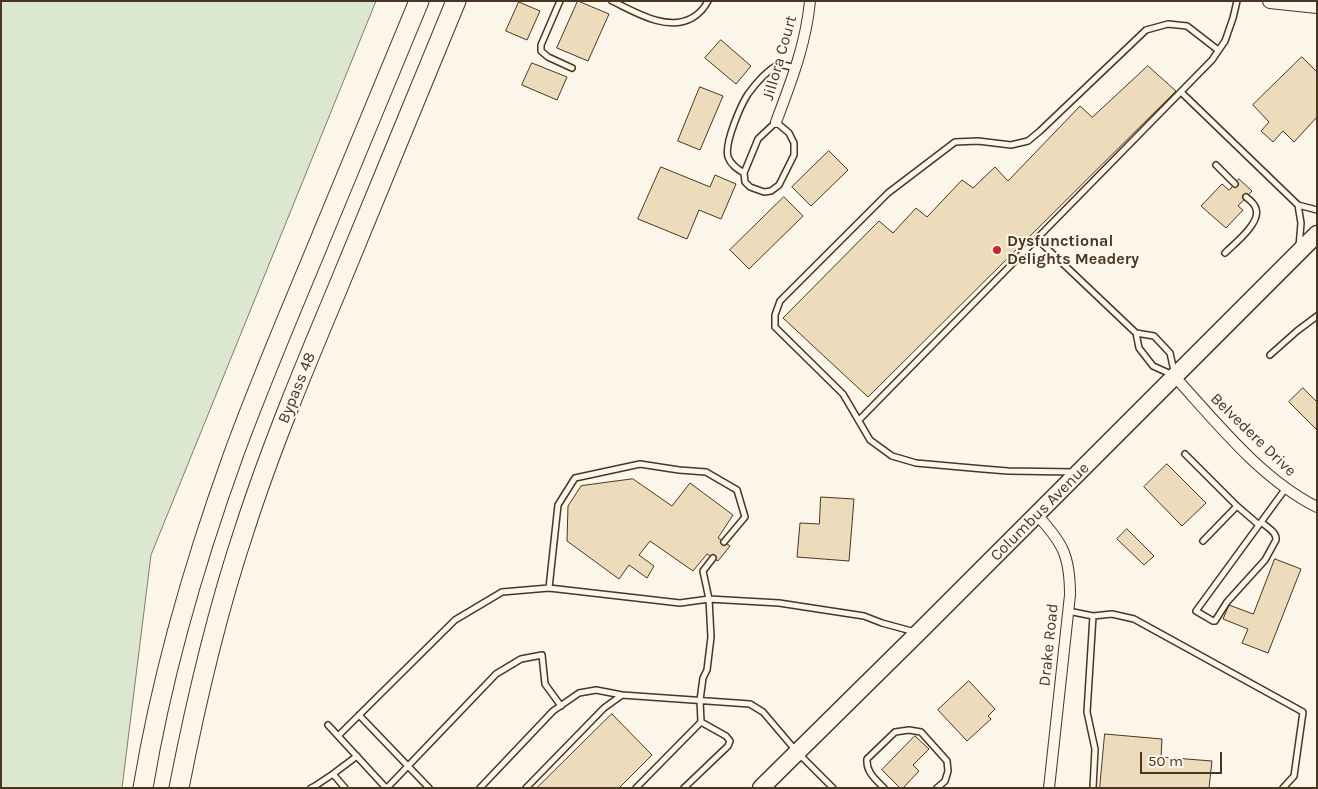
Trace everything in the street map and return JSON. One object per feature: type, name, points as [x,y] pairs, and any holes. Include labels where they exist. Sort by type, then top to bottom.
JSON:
[{"type":"highway","points":[[143,788],[158,708],[174,643],[192,580],[233,454],[419,1]]},
{"type":"highway","name":"Bypass 48","points":[[179,788],[203,673],[222,601],[244,530],[305,367],[456,1]]},
{"type":"main road","name":"Columbus Avenue","points":[[761,788],[1317,234]]},
{"type":"street","name":"Jillora Court","points":[[776,122],[804,40],[810,1]]},
{"type":"street","points":[[1270,1],[1317,6]]},
{"type":"street","name":"Belvedere Drive","points":[[1175,377],[1254,461],[1301,499],[1317,507]]},
{"type":"street","name":"Drake Road","points":[[1037,515],[1052,532],[1065,555],[1070,578],[1049,788]]},
{"type":"lane","points":[[560,1],[541,45],[541,51],[548,57],[572,68]]},
{"type":"lane","points":[[612,1],[639,15],[668,24],[679,24],[700,13],[708,1]]},
{"type":"lane","points":[[859,420],[1212,60],[1225,41],[1234,18],[1237,1]]},
{"type":"lane","points":[[1079,472],[1008,471],[916,463],[892,456],[870,440],[844,394],[776,327],[774,315],[780,301],[888,193],[955,142],[978,141],[1011,145],[1028,141],[1040,132],[1146,30],[1168,24],[1187,26],[1218,50]]},
{"type":"lane","points":[[744,174],[734,168],[728,156],[732,131],[739,113],[749,94],[773,68],[779,64],[796,68]]},
{"type":"lane","points":[[1181,92],[1298,205],[1317,210]]},
{"type":"lane","points":[[776,122],[789,133],[794,143],[794,155],[778,185],[771,191],[764,192],[750,187],[745,182],[744,174],[758,139],[776,122]]},
{"type":"lane","points":[[1216,165],[1234,184]]},
{"type":"lane","points":[[1225,253],[1255,222],[1256,207],[1246,197]]},
{"type":"lane","points":[[1298,205],[1301,223],[1299,252]]},
{"type":"lane","points":[[1037,239],[1136,333],[1154,336],[1170,353],[1175,377]]},
{"type":"lane","points":[[1270,355],[1317,316]]},
{"type":"lane","points":[[1136,333],[1139,348],[1153,366],[1175,377]]},
{"type":"lane","points":[[1185,454],[1237,506],[1260,523],[1275,534],[1276,537],[1265,560],[1227,602],[1215,621],[1213,621],[1196,611],[1260,523],[1286,488]]},
{"type":"lane","points":[[549,588],[558,505],[575,478],[640,464],[706,472],[737,490],[745,517],[724,542]]},
{"type":"lane","points":[[1202,541],[1237,506]]},
{"type":"lane","points":[[636,788],[701,722],[700,700],[703,678],[707,670],[711,637],[709,599],[703,571],[713,558]]},
{"type":"lane","points":[[338,736],[455,620],[502,592],[549,588],[680,603],[709,599],[779,604],[864,616],[918,633]]},
{"type":"lane","points":[[1068,611],[1092,616],[1112,614],[1134,618],[1303,712],[1294,776],[1283,788]]},
{"type":"lane","points":[[1092,616],[1088,712],[1095,749],[1093,788]]},
{"type":"lane","points":[[328,725],[387,788],[496,674],[521,659],[542,655],[545,684],[561,706]]},
{"type":"lane","points":[[480,788],[554,711],[579,693],[596,690],[622,694],[750,704],[763,712],[797,752],[833,788]]},
{"type":"lane","points":[[526,788],[604,708],[622,694]]},
{"type":"lane","points":[[359,716],[428,788]]},
{"type":"lane","points":[[684,788],[728,746],[730,741],[726,736],[701,722]]},
{"type":"lane","points":[[884,788],[868,770],[867,759],[896,732],[909,730],[921,732],[947,761],[948,771],[945,780],[937,788]]},
{"type":"lane","points":[[311,788],[357,756]]},
{"type":"lane","points":[[333,774],[345,788]]},
{"type":"green space","points":[[1,1],[376,1],[151,555],[122,788],[1,788]]},
{"type":"building","points":[[578,1],[609,14],[588,61],[557,48]]},
{"type":"building","points":[[519,2],[540,11],[527,40],[506,31]]},
{"type":"building","points":[[721,40],[751,66],[736,84],[705,58]]},
{"type":"building","points":[[1302,57],[1317,72],[1317,117],[1294,142],[1283,131],[1273,142],[1261,131],[1269,122],[1253,105]]},
{"type":"building","points":[[532,63],[567,77],[557,100],[522,85]]},
{"type":"building","points":[[1148,66],[1176,91],[868,397],[783,318],[879,221],[893,233],[916,208],[927,217],[962,180],[973,188],[995,167],[1008,181],[1080,106],[1092,117]]},
{"type":"building","points":[[700,87],[723,96],[700,150],[678,141]]},
{"type":"building","points":[[829,151],[848,170],[811,206],[792,187]]},
{"type":"building","points":[[661,167],[710,187],[715,175],[736,184],[721,219],[699,210],[687,239],[638,219]]},
{"type":"building","points":[[1239,179],[1252,191],[1238,206],[1243,210],[1226,228],[1201,206],[1222,184],[1229,190]]},
{"type":"building","points":[[784,197],[803,216],[749,269],[730,250]]},
{"type":"building","points":[[1303,388],[1317,402],[1317,430],[1289,402]]},
{"type":"building","points":[[1167,464],[1206,503],[1182,526],[1144,487]]},
{"type":"building","points":[[633,479],[672,506],[690,483],[733,515],[718,538],[730,546],[718,561],[707,554],[693,571],[650,541],[639,555],[654,566],[647,578],[629,565],[619,579],[567,541],[568,506],[581,486]]},
{"type":"building","points":[[821,497],[854,499],[849,561],[797,557],[800,523],[819,524]]},
{"type":"building","points":[[1127,529],[1154,556],[1144,565],[1117,539]]},
{"type":"building","points":[[1275,559],[1301,569],[1268,653],[1242,643],[1248,629],[1223,619],[1229,605],[1253,614]]},
{"type":"building","points":[[969,681],[995,709],[988,716],[991,719],[967,741],[938,710]]},
{"type":"building","points":[[612,714],[652,755],[619,788],[537,788]]},
{"type":"building","points":[[1105,734],[1162,739],[1161,757],[1212,761],[1209,788],[1100,788]]},
{"type":"building","points":[[915,736],[929,749],[913,765],[919,771],[903,788],[900,788],[882,770]]},
{"type":"place","name":"Dysfunctional Delights Meadery","points":[[997,250]]}]
